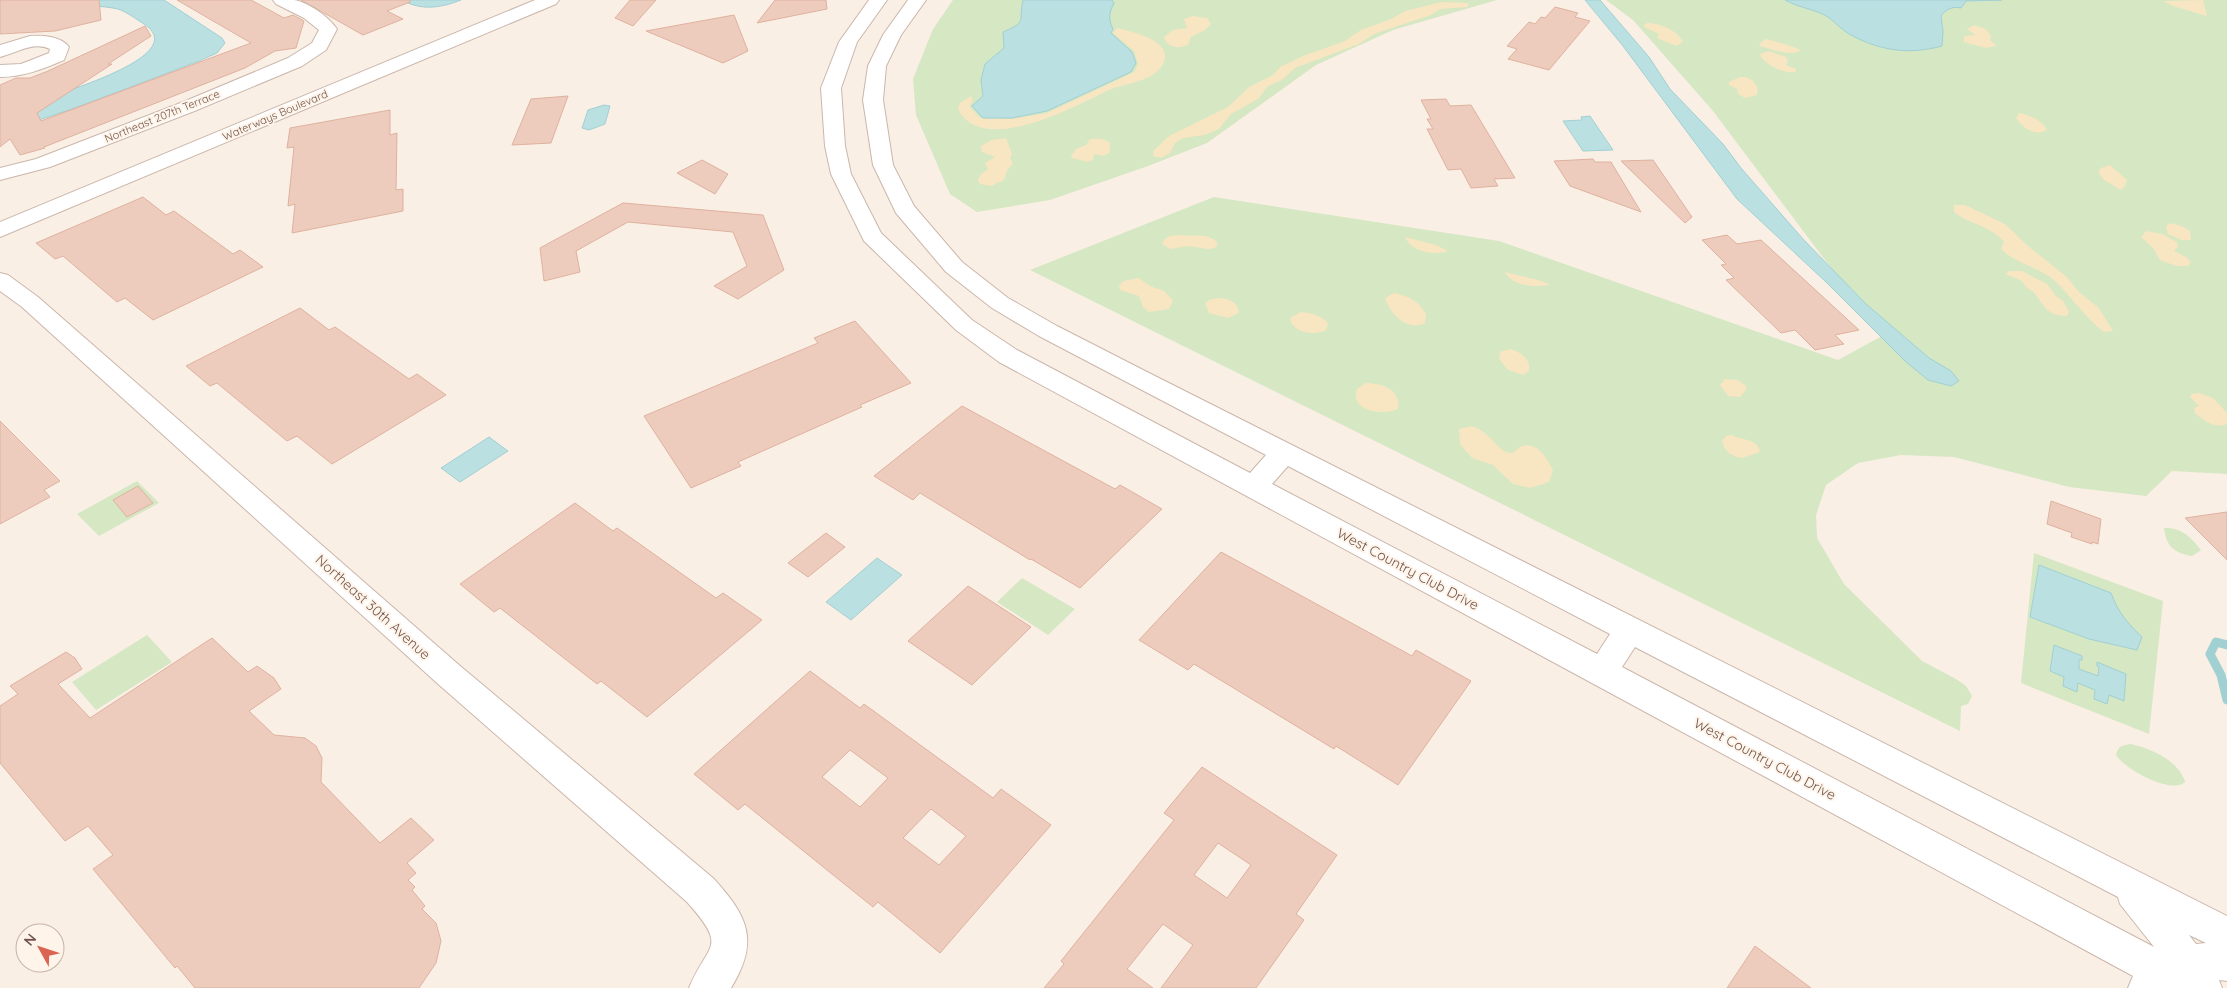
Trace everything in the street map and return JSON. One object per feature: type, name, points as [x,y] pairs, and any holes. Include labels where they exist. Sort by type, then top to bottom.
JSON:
[{"type":"street","name":"Northeast 207th Terrace","points":[[0,174],[43,163],[190,106],[295,62],[320,46],[328,29],[310,14],[282,0]]},
{"type":"street","name":"Waterways Boulevard","points":[[0,212],[516,2],[550,0]]},
{"type":"street","name":"West Country Club Drive","points":[[878,0],[848,42],[831,88],[835,146],[841,174],[872,236],[964,325],[1008,356],[2179,980]]},
{"type":"street","points":[[917,0],[892,35],[877,66],[873,100],[883,165],[904,208],[954,267],[1000,303],[1048,331],[2227,935]]},
{"type":"street","name":"Waterways Boulevard","points":[[0,230],[516,2]]},
{"type":"street","points":[[0,52],[31,41],[51,41],[60,47],[57,56],[35,66],[11,72],[0,71]]},
{"type":"street","name":"Northeast 30th Avenue","points":[[0,280],[30,302],[448,674],[700,890],[723,916],[729,928],[731,943],[722,969],[708,988]]},
{"type":"street","points":[[1253,487],[1285,452]]},
{"type":"street","points":[[1602,672],[1630,628]]},
{"type":"street","points":[[2126,883],[2163,928],[2179,980],[2211,960],[2227,963]]},
{"type":"green space","points":[[953,0],[1497,0],[1393,30],[1316,65],[1207,143],[1050,200],[977,212],[950,194],[916,115],[913,79],[933,29]]},
{"type":"green space","points":[[1606,0],[2227,0],[2227,474],[2172,471],[2146,496],[2069,487],[1954,457],[1901,455],[1858,463],[1826,485],[1816,515],[1817,538],[1844,584],[1922,661],[1966,686],[1972,696],[1968,704],[1961,706],[1960,731],[1030,270],[1214,197],[1499,241],[1838,360],[1884,335],[1713,111],[1633,20]]},
{"type":"green space","points":[[137,481],[159,503],[99,536],[77,514]]},
{"type":"green space","points":[[2164,528],[2181,531],[2201,550],[2192,556],[2176,551],[2169,544]]},
{"type":"green space","points":[[2034,553],[2163,601],[2149,734],[2021,683]]},
{"type":"green space","points":[[1022,578],[1075,609],[1048,635],[997,602]]},
{"type":"green space","points":[[147,635],[172,662],[96,710],[72,682]]},
{"type":"green space","points":[[2131,744],[2164,757],[2177,768],[2185,782],[2179,785],[2160,783],[2128,767],[2116,755],[2121,746]]},
{"type":"sand","points":[[2203,0],[2207,16],[2163,1]]},
{"type":"sand","points":[[1442,2],[1468,3],[1468,7],[1440,9],[1431,15],[1374,34],[1359,44],[1295,68],[1282,80],[1268,86],[1258,99],[1231,114],[1219,129],[1204,135],[1183,138],[1175,143],[1170,153],[1161,158],[1153,156],[1154,150],[1169,136],[1228,107],[1249,87],[1273,75],[1280,67],[1303,56],[1345,41],[1361,30],[1391,19],[1405,11]]},
{"type":"sand","points":[[1192,16],[1207,18],[1211,24],[1205,30],[1191,37],[1188,45],[1174,47],[1168,43],[1164,37],[1173,30],[1187,28],[1184,19]]},
{"type":"sand","points":[[1647,23],[1668,28],[1677,34],[1683,42],[1676,46],[1657,38],[1659,34],[1644,27]]},
{"type":"sand","points":[[1974,25],[1986,29],[1991,36],[1990,40],[1997,46],[1985,48],[1964,42],[1964,36],[1975,35],[1967,29]]},
{"type":"sand","points":[[1117,28],[1140,34],[1157,42],[1165,54],[1164,62],[1160,69],[1147,78],[1114,88],[1052,116],[1007,129],[987,129],[970,123],[958,109],[960,103],[971,96],[973,100],[969,106],[980,118],[1011,119],[1047,113],[1134,72],[1138,64],[1134,51],[1113,33]]},
{"type":"sand","points":[[1766,39],[1801,50],[1786,53],[1760,46],[1759,44]]},
{"type":"sand","points":[[1768,51],[1786,57],[1788,61],[1786,65],[1796,69],[1796,72],[1786,72],[1770,65],[1760,54]]},
{"type":"sand","points":[[1740,77],[1751,79],[1756,84],[1757,95],[1745,98],[1738,94],[1737,89],[1729,85],[1729,82]]},
{"type":"sand","points":[[2019,113],[2035,118],[2047,130],[2034,132],[2026,128],[2016,118]]},
{"type":"sand","points":[[1006,138],[1012,154],[1010,158],[1013,163],[1007,171],[1004,180],[991,186],[980,184],[978,180],[980,175],[988,169],[985,163],[995,157],[982,152],[981,146],[992,140]]},
{"type":"sand","points":[[1090,139],[1108,141],[1110,143],[1110,152],[1104,156],[1094,154],[1093,160],[1088,162],[1072,158],[1071,156],[1076,149],[1086,145]]},
{"type":"sand","points":[[2110,165],[2127,180],[2121,190],[2104,180],[2098,172],[2101,168]]},
{"type":"sand","points":[[1954,205],[1965,205],[2005,224],[2029,247],[2067,277],[2079,292],[2099,308],[2113,331],[2104,332],[2055,281],[2007,254],[2001,249],[2004,242],[1998,236],[1954,212]]},
{"type":"sand","points":[[2170,223],[2182,226],[2190,231],[2191,240],[2181,240],[2168,234],[2166,226]]},
{"type":"sand","points":[[2146,231],[2162,234],[2177,242],[2178,247],[2174,251],[2191,262],[2188,266],[2176,266],[2160,260],[2153,248],[2141,237]]},
{"type":"sand","points":[[1169,236],[1210,237],[1218,243],[1215,248],[1208,249],[1187,246],[1170,249],[1162,244]]},
{"type":"sand","points":[[1405,237],[1436,245],[1448,251],[1424,252],[1412,246]]},
{"type":"sand","points":[[2009,271],[2022,271],[2047,284],[2056,296],[2063,301],[2069,312],[2067,316],[2061,316],[2048,310],[2022,281],[2005,274]]},
{"type":"sand","points":[[1505,272],[1542,281],[1550,285],[1525,285],[1513,281]]},
{"type":"sand","points":[[1138,278],[1166,293],[1173,301],[1169,309],[1149,312],[1143,307],[1139,296],[1120,290],[1119,286],[1123,281]]},
{"type":"sand","points":[[1394,293],[1404,295],[1417,303],[1426,314],[1425,323],[1412,325],[1400,320],[1391,310],[1385,298]]},
{"type":"sand","points":[[1217,298],[1234,303],[1239,313],[1228,318],[1209,313],[1205,304],[1209,300]]},
{"type":"sand","points":[[1301,312],[1322,318],[1328,323],[1326,330],[1310,333],[1299,330],[1290,318]]},
{"type":"sand","points":[[1510,349],[1518,352],[1527,360],[1529,371],[1523,375],[1508,370],[1499,359],[1500,352]]},
{"type":"sand","points":[[1725,379],[1738,380],[1746,386],[1746,390],[1740,397],[1728,396],[1720,385]]},
{"type":"sand","points":[[1366,383],[1378,384],[1394,392],[1397,397],[1398,409],[1376,412],[1363,407],[1358,402],[1356,396],[1357,389]]},
{"type":"sand","points":[[2199,393],[2213,398],[2227,413],[2227,424],[2214,425],[2195,413],[2194,408],[2199,406],[2190,397],[2192,394]]},
{"type":"sand","points":[[1472,426],[1485,433],[1502,450],[1507,452],[1512,453],[1527,445],[1537,448],[1545,456],[1553,470],[1549,482],[1530,488],[1513,484],[1493,465],[1472,458],[1460,444],[1459,429]]},
{"type":"sand","points":[[1731,435],[1753,442],[1760,452],[1742,458],[1732,455],[1727,451],[1722,441],[1726,436]]},
{"type":"water","points":[[44,0],[164,0],[222,38],[225,43],[217,53],[199,61],[75,108],[39,120],[27,121],[40,102],[91,83],[136,61],[150,49],[154,36],[144,24],[118,9],[76,6],[0,10]]},
{"type":"water","points":[[402,0],[461,0],[446,5],[424,7]]},
{"type":"water","points":[[1023,0],[1112,0],[1114,3],[1110,16],[1113,29],[1111,33],[1132,52],[1136,63],[1131,72],[1047,111],[1012,118],[983,118],[972,106],[983,96],[981,80],[985,64],[1004,48],[1003,32],[1019,23]]},
{"type":"water","points":[[1585,0],[1600,0],[1649,57],[1670,89],[1723,144],[1741,168],[1803,239],[1866,304],[1929,358],[1951,371],[1959,381],[1951,386],[1928,380],[1906,362],[1826,282],[1737,199],[1623,46]]},
{"type":"water","points":[[1785,0],[2002,0],[1966,1],[1961,8],[1955,7],[1947,10],[1941,16],[1942,46],[1906,51],[1883,48],[1861,40],[1846,32],[1823,14]]},
{"type":"water","points":[[604,105],[610,106],[605,124],[589,130],[582,128],[588,110]]},
{"type":"water","points":[[1590,116],[1613,150],[1583,151],[1563,121],[1582,120],[1581,117]]},
{"type":"water","points":[[489,437],[508,451],[460,482],[441,468]]},
{"type":"water","points":[[877,558],[902,575],[851,620],[826,602]]},
{"type":"water","points":[[2039,565],[2111,593],[2124,617],[2142,637],[2137,650],[2089,639],[2030,617]]},
{"type":"water","points":[[2054,645],[2082,656],[2082,660],[2079,660],[2079,669],[2098,676],[2099,667],[2097,662],[2126,674],[2124,701],[2109,695],[2107,704],[2094,699],[2095,690],[2078,683],[2077,692],[2063,686],[2064,677],[2050,671]]},
{"type":"building","points":[[0,0],[99,0],[101,20],[55,31],[0,34]]},
{"type":"building","points":[[177,0],[251,0],[284,18],[293,15],[304,21],[296,48],[275,51],[245,68],[45,148],[20,155],[10,139],[0,147],[0,85],[16,78],[30,78],[48,71],[145,26],[151,36],[37,113],[41,121],[251,43]]},
{"type":"building","points":[[301,0],[410,0],[410,2],[387,11],[403,19],[363,35]]},
{"type":"building","points":[[630,0],[656,0],[633,26],[615,18]]},
{"type":"building","points":[[775,0],[826,0],[827,9],[757,23]]},
{"type":"building","points":[[1555,7],[1578,13],[1575,17],[1590,21],[1549,70],[1508,59],[1517,49],[1507,46],[1529,22],[1535,24],[1541,17],[1545,18]]},
{"type":"building","points":[[734,15],[748,51],[723,63],[646,31]]},
{"type":"building","points":[[568,96],[551,143],[512,145],[531,99]]},
{"type":"building","points":[[1446,99],[1450,106],[1471,105],[1515,178],[1494,179],[1498,186],[1471,188],[1461,169],[1448,170],[1427,129],[1433,129],[1427,119],[1431,119],[1421,100]]},
{"type":"building","points":[[390,110],[390,135],[397,133],[396,190],[403,189],[403,211],[292,233],[295,204],[288,206],[294,147],[287,148],[290,128]]},
{"type":"building","points":[[1593,159],[1595,162],[1611,162],[1641,212],[1570,186],[1554,161]]},
{"type":"building","points":[[702,160],[728,174],[715,194],[677,173]]},
{"type":"building","points":[[1653,160],[1692,217],[1685,223],[1621,161]]},
{"type":"building","points":[[143,197],[166,215],[174,211],[233,254],[240,250],[263,267],[153,320],[125,298],[117,302],[63,256],[55,259],[36,243]]},
{"type":"building","points":[[623,203],[763,215],[784,270],[738,299],[714,286],[747,266],[733,232],[628,222],[576,251],[580,272],[544,281],[540,248]]},
{"type":"building","points":[[1727,235],[1737,244],[1761,240],[1859,330],[1835,335],[1844,344],[1815,350],[1795,330],[1781,333],[1726,280],[1734,278],[1721,265],[1726,264],[1702,240]]},
{"type":"building","points":[[300,308],[329,330],[335,327],[409,379],[417,374],[446,395],[332,464],[297,436],[287,441],[217,383],[210,386],[186,366]]},
{"type":"building","points":[[855,321],[911,383],[738,462],[741,466],[691,488],[644,416],[818,343],[814,338]]},
{"type":"building","points":[[962,406],[1115,489],[1120,485],[1162,509],[1080,588],[920,493],[913,500],[874,476]]},
{"type":"building","points":[[0,421],[60,481],[44,490],[50,497],[0,524]]},
{"type":"building","points":[[138,486],[153,503],[127,517],[113,500]]},
{"type":"building","points":[[2051,501],[2101,519],[2098,544],[2092,542],[2092,544],[2071,537],[2072,533],[2047,524]]},
{"type":"building","points":[[575,503],[613,531],[617,528],[716,598],[723,593],[762,620],[647,717],[601,681],[597,684],[500,608],[494,612],[460,584]]},
{"type":"building","points":[[2227,512],[2227,560],[2185,518]]},
{"type":"building","points":[[826,533],[845,547],[808,577],[788,563]]},
{"type":"building","points":[[1221,552],[1412,656],[1416,650],[1471,681],[1398,785],[1336,746],[1334,749],[1194,664],[1188,670],[1139,640]]},
{"type":"building","points":[[968,586],[1031,627],[972,685],[908,641]]},
{"type":"building","points":[[212,638],[248,672],[257,666],[274,678],[281,689],[249,711],[274,735],[305,738],[316,746],[322,758],[321,782],[380,843],[411,818],[434,840],[407,863],[416,873],[408,880],[415,887],[412,890],[425,906],[422,909],[436,923],[441,941],[436,963],[419,988],[195,988],[177,966],[175,968],[93,869],[113,855],[88,826],[65,841],[0,763],[0,706],[18,694],[10,686],[66,652],[75,658],[82,669],[58,684],[90,718]]},
{"type":"building","points":[[810,671],[860,708],[864,704],[993,798],[1001,789],[1051,825],[940,953],[878,902],[873,907],[745,804],[738,810],[694,774]],"holes":[[[850,750],[888,778],[860,807],[822,777]],[[931,809],[966,836],[939,865],[903,838]]]},
{"type":"building","points":[[1202,767],[1337,855],[1296,914],[1304,920],[1256,988],[1161,988],[1193,945],[1163,924],[1127,969],[1153,988],[1044,988],[1064,964],[1061,961],[1174,820],[1164,813]],"holes":[[[1218,843],[1251,865],[1227,898],[1194,875]]]},
{"type":"building","points":[[1755,946],[1811,988],[1727,988]]},
{"type":"waterway","points":[[2227,645],[2216,642],[2210,654],[2221,675],[2227,700]]}]
